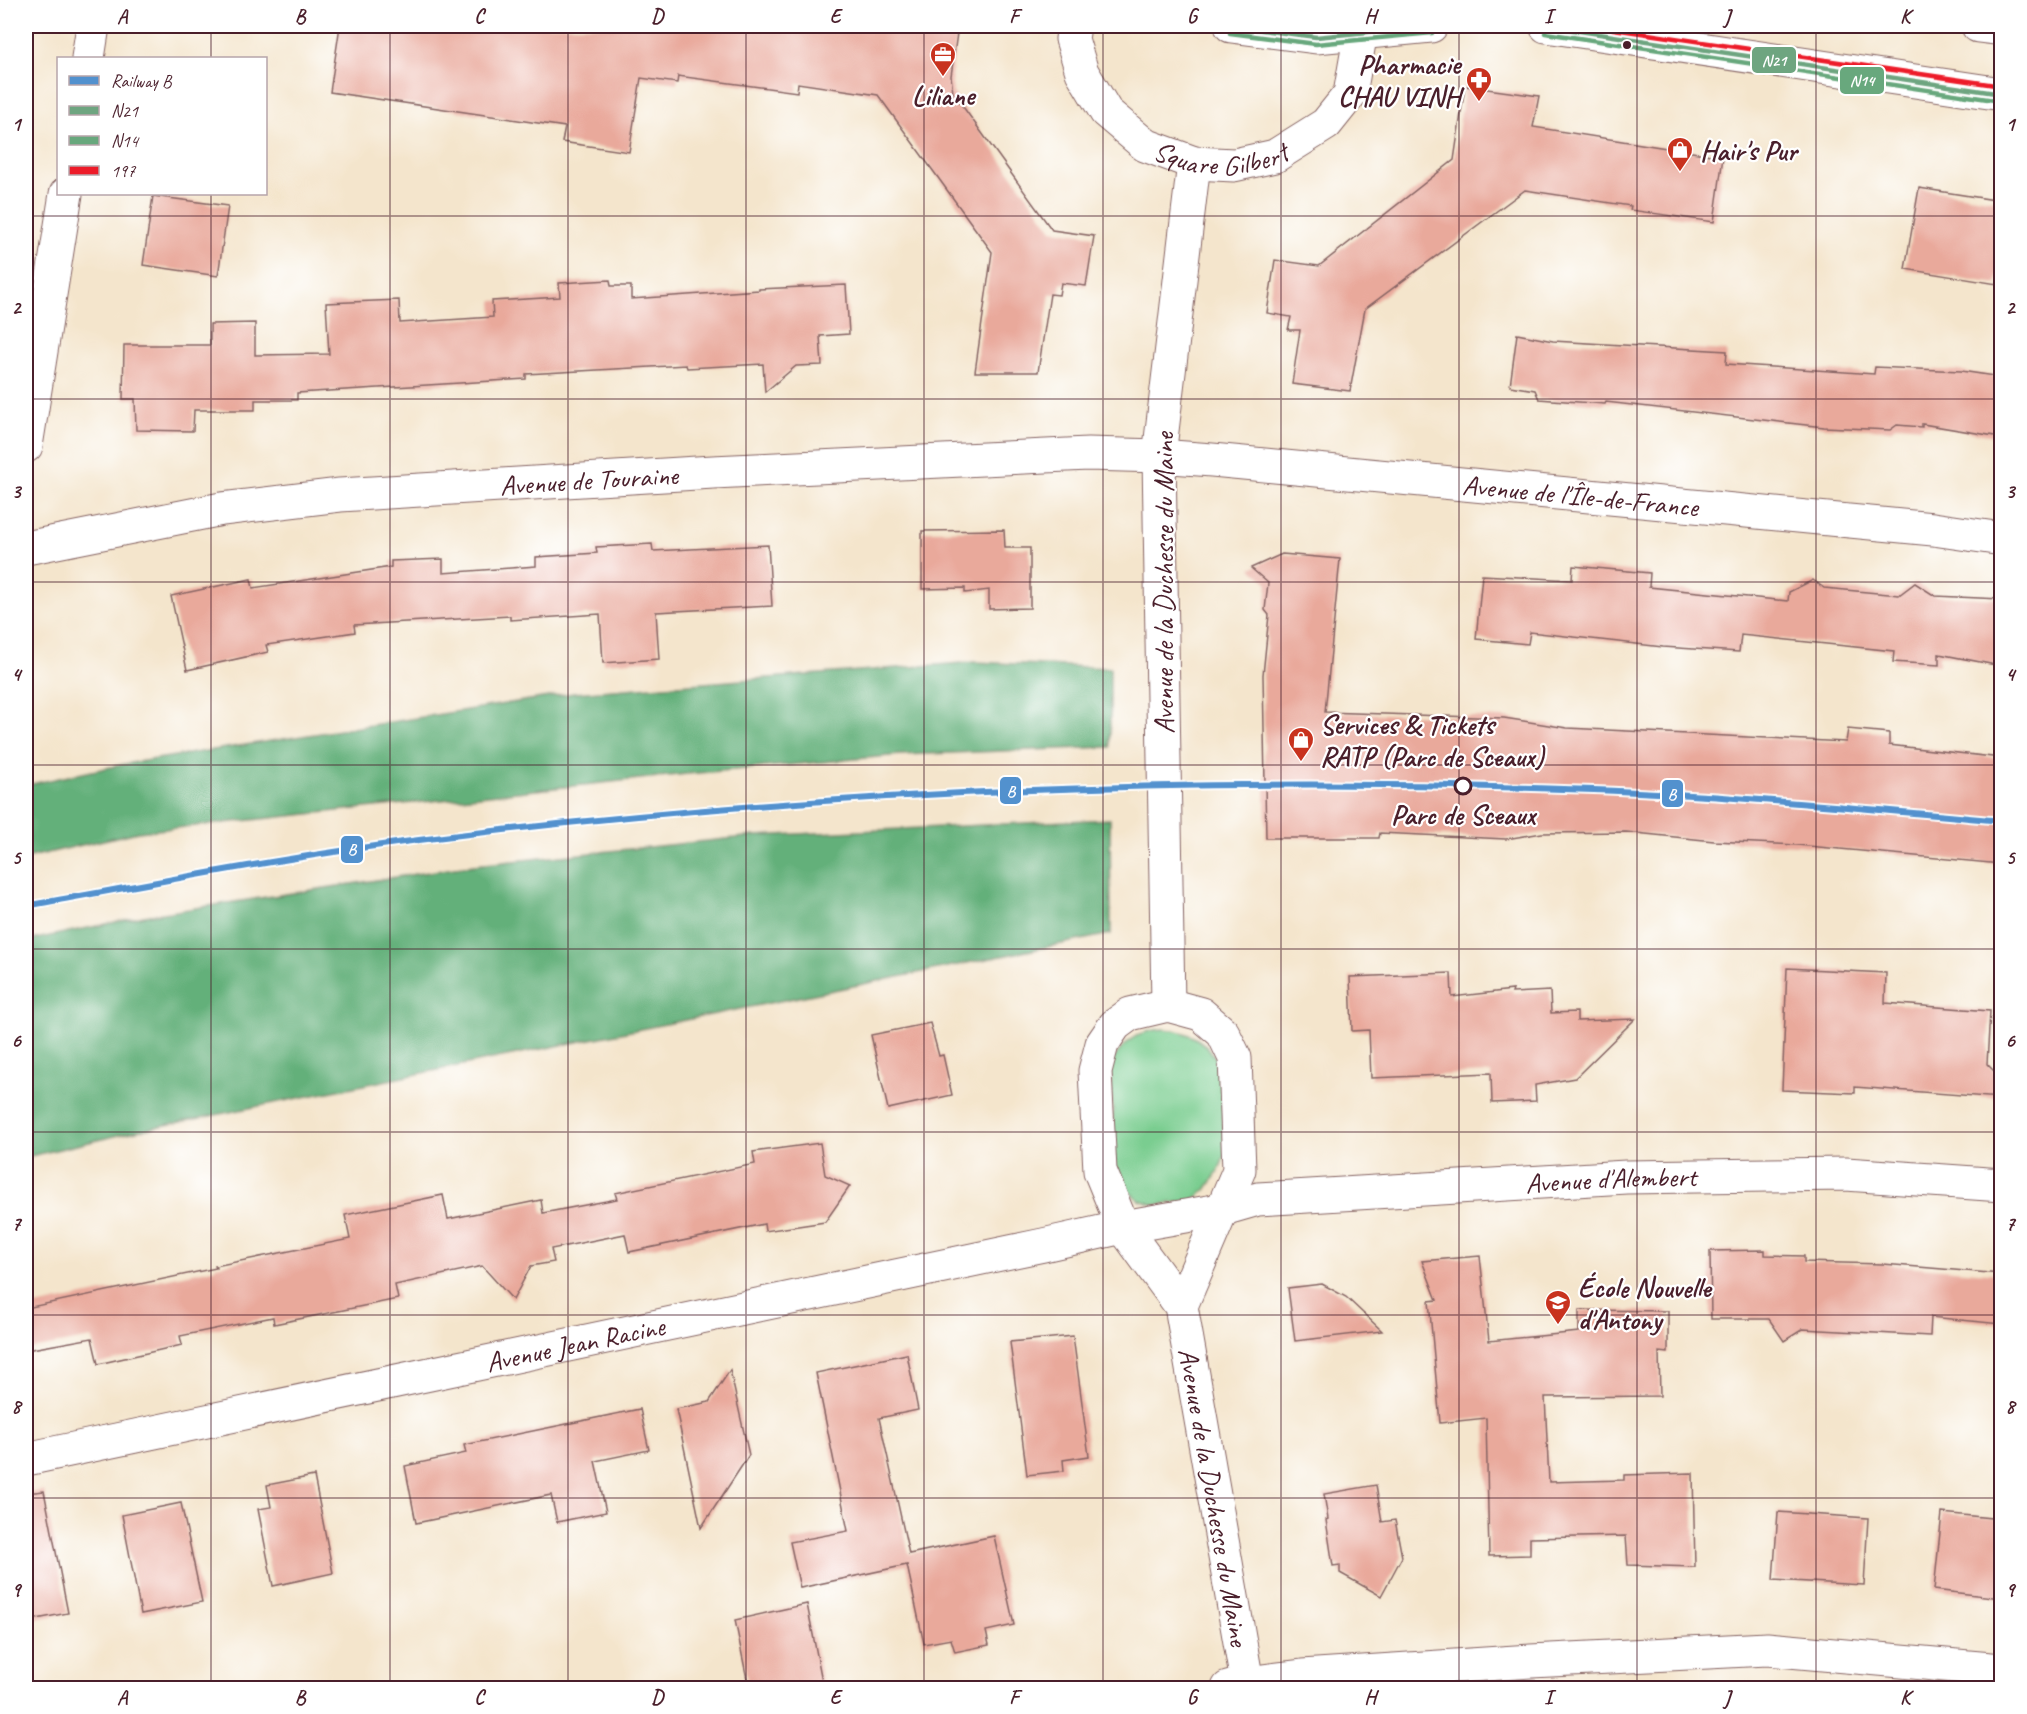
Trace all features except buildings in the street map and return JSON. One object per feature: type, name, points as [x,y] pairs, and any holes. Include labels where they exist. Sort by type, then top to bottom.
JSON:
[{"type":"street","points":[[88,57],[93,26]]},
{"type":"street","name":"Square Gilbert","points":[[1074,26],[1072,39],[1082,72],[1106,112],[1145,145],[1194,163],[1234,165],[1275,156],[1326,123],[1350,94],[1362,29]]},
{"type":"street","points":[[1231,26],[1316,37],[1362,29],[1431,26]]},
{"type":"street","points":[[1546,26],[2001,94]]},
{"type":"street","points":[[1978,26],[2001,29]]},
{"type":"street","name":"Avenue de la Duchesse du Maine","points":[[1168,1005],[1159,456],[1194,163]]},
{"type":"street","points":[[26,446],[66,195]]},
{"type":"street","name":"Avenue de Touraine","points":[[26,548],[222,509],[340,495],[713,472],[1029,456],[1088,454],[1159,456]]},
{"type":"street","name":"Avenue de l'Île-de-France","points":[[1159,456],[1921,528],[2001,539]]},
{"type":"street","name":"Avenue de la Duchesse du Maine","points":[[1181,1306],[1239,1170],[1235,1058],[1223,1033],[1201,1014],[1168,1005],[1130,1014],[1115,1025],[1102,1044],[1095,1071],[1100,1172],[1123,1227],[1181,1306],[1241,1687]]},
{"type":"street","name":"Avenue d'Alembert","points":[[1220,1210],[1258,1199],[1626,1177],[1846,1174],[2001,1185]]},
{"type":"street","points":[[1123,1227],[1220,1210]]},
{"type":"street","name":"Avenue Jean Racine","points":[[26,1459],[1123,1227]]},
{"type":"street","points":[[1241,1687],[1313,1676],[1531,1661],[1767,1649],[2001,1670]]},
{"type":"green space","points":[[975,662],[1110,668],[1110,747],[901,755],[687,774],[138,832],[26,858],[26,785],[125,764],[574,693]]},
{"type":"green space","points":[[1110,819],[1111,934],[136,1131],[26,1157],[26,941],[144,916],[474,865],[755,836]]},
{"type":"green space","points":[[1164,1029],[1182,1032],[1197,1039],[1210,1050],[1220,1066],[1225,1155],[1218,1172],[1206,1190],[1192,1201],[1155,1205],[1139,1200],[1121,1185],[1115,1175],[1111,1062],[1133,1038],[1146,1032]]},
{"type":"rail line","name":"B","points":[[26,906],[271,862],[419,840],[712,809],[1005,791],[1152,786],[1299,785],[1594,790],[1747,799],[2002,821]]},
{"type":"transit line","name":"N21","points":[[1231,26],[1316,37],[1431,26]]},
{"type":"transit line","name":"197","points":[[1286,26],[1316,29],[1357,26]]},
{"type":"transit line","name":"N21","points":[[1546,26],[2002,94]]},
{"type":"transit line","name":"197","points":[[1593,26],[2002,86]]},
{"type":"transit line","name":"N14","points":[[1230,33],[1316,44],[1432,33]]},
{"type":"transit line","name":"N14","points":[[1545,33],[2001,101]]},
{"type":"place","name":"Liliane","points":[[943,78]]},
{"type":"place","name":"Pharmacie CHAU VINH","points":[[1479,103]]},
{"type":"place","name":"Hair's Pur","points":[[1680,173]]},
{"type":"place","name":"Services & Tickets RATP (Parc de Sceaux)","points":[[1301,763]]},
{"type":"place","name":"Parc de Sceaux","points":[[1463,786]]},
{"type":"place","name":"École Nouvelle d'Antony","points":[[1558,1326]]}]
